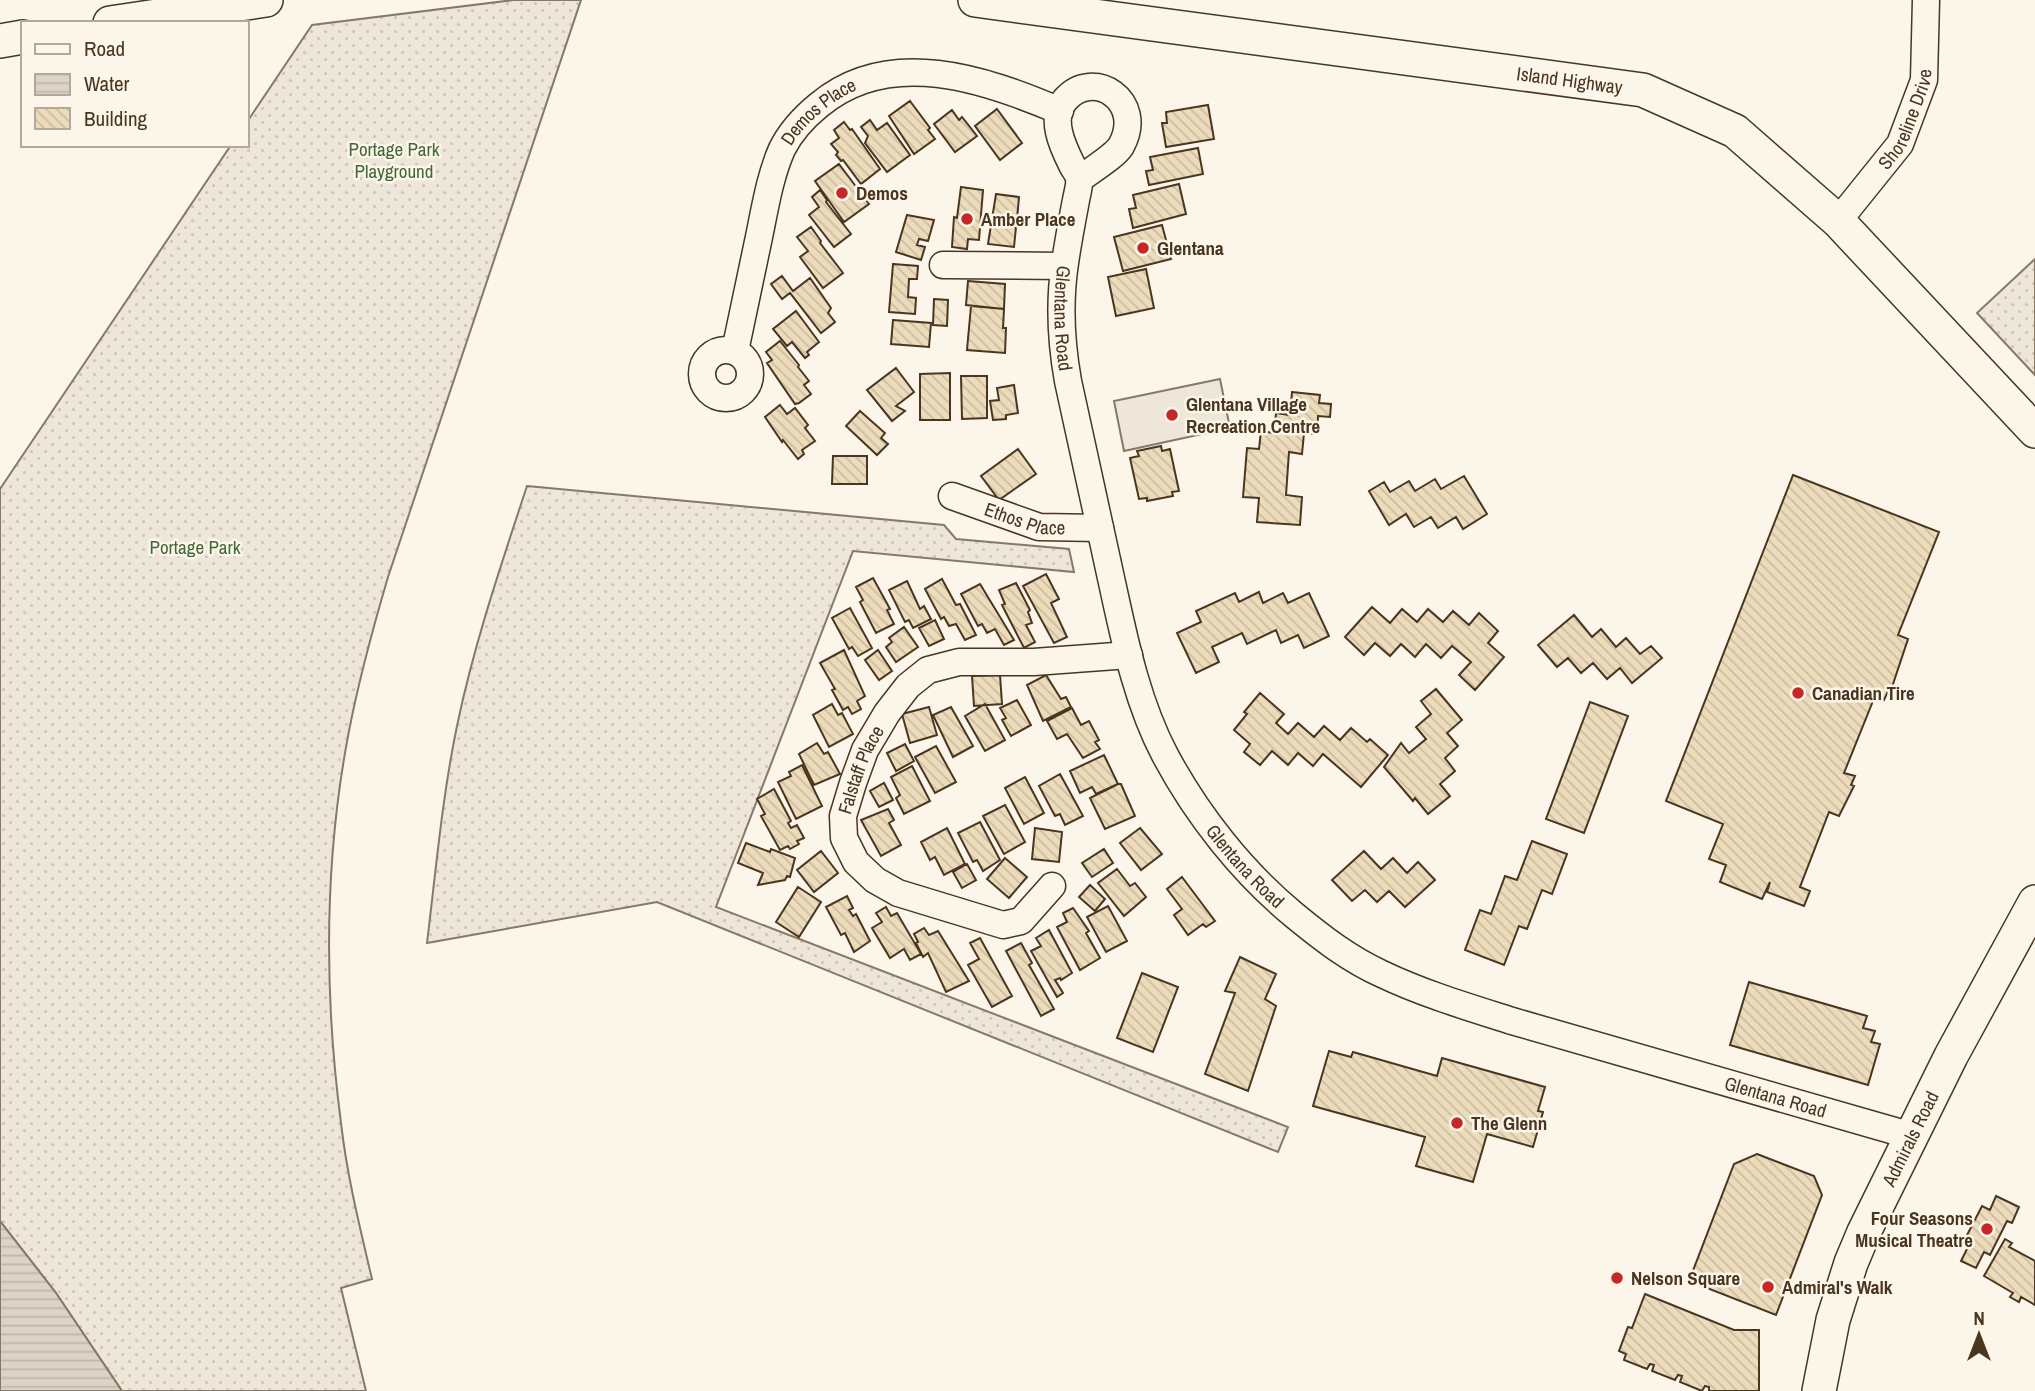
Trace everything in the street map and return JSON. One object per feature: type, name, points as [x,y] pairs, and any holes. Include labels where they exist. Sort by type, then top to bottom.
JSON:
[{"type":"main road","points":[[124,21],[266,0]]},
{"type":"main road","name":"Island Highway","points":[[975,0],[1643,90],[1735,131],[1838,221],[2035,430]]},
{"type":"main road","points":[[0,41],[21,37]]},
{"type":"main road","name":"Admirals Road","points":[[1819,1391],[1833,1321],[1851,1263],[1996,970],[2035,902]]},
{"type":"street","name":"Shoreline Drive","points":[[1838,221],[1900,144],[1924,80],[1926,0]]},
{"type":"street","name":"Demos Place","points":[[735,351],[768,195],[782,150],[800,120],[833,92],[873,76],[919,71],[1008,90],[1060,111]]},
{"type":"street","points":[[1100,88],[1119,96],[1128,112],[1127,130],[1120,148],[1080,179],[1060,141],[1058,117],[1063,101],[1079,89],[1100,88]]},
{"type":"street","name":"Glentana Road","points":[[1080,179],[1064,266],[1062,347],[1129,655],[1145,708],[1164,754],[1191,799],[1236,860],[1274,899],[1343,952],[1381,974],[1451,1002],[1512,1021],[1912,1136]]},
{"type":"street","points":[[943,265],[1064,266]]},
{"type":"street","name":"Ethos Place","points":[[952,496],[1039,527],[1100,528]]},
{"type":"street","name":"Falstaff Place","points":[[1052,886],[1021,921],[1003,925],[898,893],[875,880],[856,862],[844,838],[842,816],[853,783],[865,750],[887,713],[908,686],[928,670],[959,662],[1034,662],[1129,655]]},
{"type":"green space","name":"Portage Park","points":[[513,0],[581,0],[388,577],[353,712],[341,780],[329,927],[335,1074],[354,1202],[372,1279],[341,1288],[366,1391],[122,1391],[56,1293],[0,1221],[0,489],[230,147],[248,147],[248,121],[312,25]]},
{"type":"green space","points":[[2035,259],[2035,375],[1977,313]]},
{"type":"green space","name":"Glentana Village Recreation Centre","points":[[1220,379],[1230,428],[1124,451],[1114,401]]},
{"type":"green space","points":[[527,486],[944,525],[956,539],[1069,549],[1074,572],[853,551],[716,907],[1288,1127],[1278,1152],[657,902],[427,943],[443,807],[457,726],[480,635]]},
{"type":"water","points":[[0,1221],[56,1293],[122,1391],[0,1391]]},
{"type":"building","name":"Demos","points":[[910,101],[935,139],[914,154],[889,116]]},
{"type":"building","points":[[1208,105],[1214,139],[1166,147],[1162,123],[1167,123],[1166,112]]},
{"type":"building","points":[[997,109],[1022,143],[1000,160],[975,126]]},
{"type":"building","name":"Demos","points":[[952,110],[959,120],[962,117],[977,136],[955,152],[934,124]]},
{"type":"building","name":"Demos","points":[[870,120],[877,130],[887,123],[910,155],[887,172],[865,143],[868,136],[861,127]]},
{"type":"building","name":"Demos","points":[[844,122],[880,169],[861,184],[836,155],[838,152],[831,144],[839,138],[834,130]]},
{"type":"building","name":"Glentana","points":[[1198,148],[1203,174],[1149,185],[1146,171],[1153,170],[1150,157]]},
{"type":"building","name":"Demos","points":[[839,164],[869,204],[844,222],[815,181]]},
{"type":"building","name":"Glentana","points":[[1179,184],[1186,214],[1133,228],[1129,209],[1136,208],[1133,195]]},
{"type":"building","name":"Amber Place","points":[[961,187],[983,190],[979,240],[968,239],[967,249],[952,247],[954,217],[957,218]]},
{"type":"building","name":"Demos","points":[[820,190],[851,234],[834,247],[809,215],[819,207],[812,197]]},
{"type":"building","name":"Amber Place","points":[[996,194],[1019,197],[1017,219],[1007,217],[1006,226],[1016,227],[1014,247],[988,244]]},
{"type":"building","name":"Amber Place","points":[[907,215],[934,220],[928,241],[919,239],[917,245],[925,247],[921,260],[896,252]]},
{"type":"building","name":"Glentana","points":[[1162,225],[1171,259],[1123,271],[1114,237]]},
{"type":"building","name":"Demos","points":[[811,227],[843,273],[823,288],[800,257],[808,251],[797,237]]},
{"type":"building","points":[[893,264],[918,266],[917,279],[909,279],[908,297],[916,298],[915,314],[889,312]]},
{"type":"building","name":"Glentana","points":[[1146,269],[1154,308],[1116,316],[1108,277]]},
{"type":"building","points":[[782,276],[793,291],[810,278],[831,308],[828,313],[835,322],[821,333],[790,293],[782,299],[771,284]]},
{"type":"building","points":[[968,281],[1005,284],[1004,309],[966,305]]},
{"type":"building","points":[[934,299],[948,300],[947,326],[933,325]]},
{"type":"building","points":[[971,306],[1004,309],[1005,353],[967,350]]},
{"type":"building","points":[[796,311],[819,342],[807,352],[809,355],[805,358],[792,342],[787,346],[773,329]]},
{"type":"building","points":[[893,320],[931,323],[929,347],[891,344]]},
{"type":"building","points":[[780,341],[809,381],[804,385],[811,394],[799,403],[795,404],[767,363],[772,360],[766,352]]},
{"type":"building","points":[[896,368],[914,392],[896,406],[905,411],[892,421],[867,390]]},
{"type":"building","points":[[950,373],[950,420],[920,420],[920,374]]},
{"type":"building","points":[[961,376],[987,376],[987,418],[962,419]]},
{"type":"building","points":[[1014,385],[1018,413],[1006,415],[1006,419],[993,420],[990,401],[999,400],[997,388]]},
{"type":"building","points":[[1292,392],[1320,395],[1319,403],[1331,404],[1330,417],[1318,416],[1317,434],[1304,433],[1302,454],[1289,452],[1286,495],[1302,497],[1300,525],[1257,522],[1259,498],[1243,497],[1247,448],[1259,449],[1261,431],[1274,433],[1276,413],[1290,415]]},
{"type":"building","points":[[780,405],[787,414],[795,408],[808,425],[805,428],[815,441],[802,450],[804,454],[798,459],[765,417]]},
{"type":"building","points":[[860,411],[885,433],[881,438],[888,444],[877,455],[846,426]]},
{"type":"building","name":"Glentana Village Recreation Centre","points":[[1161,446],[1162,451],[1170,449],[1179,491],[1172,492],[1173,496],[1147,501],[1147,498],[1139,499],[1130,458],[1139,456],[1137,451]]},
{"type":"building","points":[[1018,449],[1036,474],[999,500],[981,476]]},
{"type":"building","points":[[833,456],[867,456],[867,484],[832,484]]},
{"type":"building","name":"Canadian Tire","points":[[1793,475],[1939,532],[1898,635],[1908,639],[1891,690],[1889,689],[1884,700],[1875,696],[1844,773],[1855,776],[1851,785],[1854,786],[1839,816],[1829,812],[1800,887],[1810,891],[1804,906],[1767,892],[1770,882],[1762,899],[1720,882],[1726,865],[1709,859],[1723,824],[1666,801]]},
{"type":"building","points":[[1464,476],[1487,514],[1463,529],[1456,517],[1438,528],[1431,517],[1414,527],[1406,514],[1389,525],[1369,491],[1384,482],[1390,492],[1409,481],[1415,491],[1435,479],[1441,489]]},
{"type":"building","points":[[1046,574],[1059,599],[1051,603],[1067,637],[1054,643],[1023,586]]},
{"type":"building","points":[[873,578],[890,609],[887,610],[894,624],[876,633],[860,602],[863,600],[856,587]]},
{"type":"building","points":[[942,579],[956,605],[960,604],[976,635],[965,640],[956,624],[949,626],[944,617],[941,619],[925,589]]},
{"type":"building","points":[[907,581],[920,609],[924,606],[931,619],[913,628],[909,620],[905,622],[889,590]]},
{"type":"building","points":[[1016,583],[1030,610],[1028,612],[1032,623],[1026,625],[1035,642],[1024,648],[1002,605],[1005,604],[999,590]]},
{"type":"building","points":[[980,584],[1014,640],[1004,645],[995,629],[987,633],[982,624],[978,626],[961,594]]},
{"type":"building","points":[[1259,592],[1263,603],[1283,593],[1288,603],[1309,593],[1329,636],[1304,648],[1298,635],[1281,643],[1276,630],[1247,644],[1242,633],[1212,647],[1219,662],[1196,673],[1177,633],[1201,622],[1196,611],[1235,593],[1239,602]]},
{"type":"building","points":[[1372,607],[1390,623],[1402,609],[1417,622],[1428,609],[1443,622],[1453,611],[1469,625],[1479,613],[1498,631],[1488,643],[1504,657],[1475,690],[1459,675],[1471,662],[1452,646],[1441,658],[1426,644],[1415,657],[1401,644],[1390,656],[1375,643],[1364,655],[1345,637]]},
{"type":"building","points":[[850,608],[872,648],[858,656],[852,647],[849,649],[832,618]]},
{"type":"building","points":[[1574,615],[1592,637],[1601,629],[1616,647],[1626,638],[1640,654],[1651,646],[1662,658],[1632,683],[1620,668],[1607,679],[1593,663],[1581,673],[1568,658],[1557,667],[1538,645]]},
{"type":"building","points":[[935,620],[944,639],[929,646],[919,628]]},
{"type":"building","points":[[904,627],[918,647],[896,662],[886,647],[892,642],[889,638]]},
{"type":"building","points":[[844,650],[865,696],[857,701],[861,709],[852,714],[848,707],[843,710],[820,663]]},
{"type":"building","points":[[878,650],[892,671],[879,680],[865,660]]},
{"type":"building","points":[[1000,675],[1002,704],[974,706],[972,676]]},
{"type":"building","points":[[1046,675],[1061,699],[1066,697],[1071,707],[1043,721],[1027,685]]},
{"type":"building","points":[[1436,689],[1462,720],[1447,733],[1458,746],[1445,758],[1455,771],[1440,784],[1450,796],[1428,814],[1384,767],[1401,743],[1409,753],[1426,739],[1416,727],[1431,714],[1421,701]]},
{"type":"building","points":[[1260,693],[1284,714],[1276,723],[1288,734],[1298,723],[1314,737],[1324,726],[1340,740],[1351,728],[1367,742],[1370,739],[1388,755],[1361,787],[1323,754],[1313,766],[1298,753],[1288,765],[1272,751],[1260,765],[1244,752],[1250,744],[1234,730],[1247,714],[1244,712]]},
{"type":"building","points":[[1017,700],[1031,725],[1011,736],[1002,720],[1006,718],[1000,708]]},
{"type":"building","points":[[1590,702],[1628,716],[1584,833],[1546,819]]},
{"type":"building","points":[[832,704],[838,715],[842,713],[853,734],[829,747],[813,715]]},
{"type":"building","points":[[985,704],[1005,740],[985,751],[965,716]]},
{"type":"building","points":[[929,707],[937,735],[910,743],[902,714]]},
{"type":"building","points":[[951,707],[973,746],[953,757],[933,715]]},
{"type":"building","points":[[1072,708],[1081,725],[1089,721],[1099,740],[1095,742],[1100,749],[1083,758],[1067,734],[1057,739],[1047,721]]},
{"type":"building","points":[[817,743],[824,754],[828,752],[840,774],[814,785],[799,754]]},
{"type":"building","points":[[905,744],[914,761],[896,771],[887,753]]},
{"type":"building","points":[[936,746],[956,782],[935,793],[915,757]]},
{"type":"building","points":[[1104,755],[1118,784],[1096,794],[1092,787],[1080,793],[1070,771]]},
{"type":"building","points":[[802,765],[822,806],[796,819],[778,782],[791,776],[789,772]]},
{"type":"building","points":[[912,766],[930,801],[904,814],[896,798],[900,795],[891,777]]},
{"type":"building","points":[[1060,774],[1083,816],[1065,825],[1060,814],[1055,816],[1039,786]]},
{"type":"building","points":[[1025,777],[1044,813],[1024,824],[1005,788]]},
{"type":"building","points":[[884,783],[893,800],[879,807],[870,791]]},
{"type":"building","points":[[1121,784],[1135,816],[1105,829],[1090,798]]},
{"type":"building","points":[[774,789],[791,821],[788,823],[791,828],[797,825],[804,838],[790,849],[788,846],[780,850],[761,816],[765,814],[757,799]]},
{"type":"building","points":[[1005,805],[1025,842],[1004,854],[983,816]]},
{"type":"building","points":[[888,809],[894,820],[889,823],[901,845],[881,856],[861,820]]},
{"type":"building","points":[[980,822],[1000,860],[983,871],[977,860],[973,862],[958,833]]},
{"type":"building","points":[[947,828],[965,864],[944,875],[935,857],[930,860],[921,842]]},
{"type":"building","points":[[1035,828],[1062,832],[1059,862],[1032,859]]},
{"type":"building","points":[[1140,828],[1162,854],[1141,870],[1120,843]]},
{"type":"building","points":[[1532,841],[1567,854],[1552,894],[1542,890],[1527,929],[1519,926],[1504,965],[1465,950],[1480,910],[1491,914],[1505,876],[1517,880]]},
{"type":"building","points":[[746,843],[795,858],[790,877],[758,885],[763,873],[738,863]]},
{"type":"building","points":[[1104,849],[1113,863],[1092,877],[1082,863]]},
{"type":"building","points":[[821,851],[838,873],[814,892],[797,870]]},
{"type":"building","points":[[1364,851],[1381,869],[1393,858],[1407,873],[1418,862],[1435,880],[1405,907],[1389,891],[1377,902],[1365,890],[1352,901],[1332,880]]},
{"type":"building","points":[[1005,858],[1027,877],[1009,898],[987,879]]},
{"type":"building","points":[[967,864],[976,880],[962,888],[953,872]]},
{"type":"building","points":[[1117,869],[1130,886],[1135,883],[1146,897],[1124,916],[1098,883]]},
{"type":"building","points":[[1182,877],[1215,921],[1206,927],[1203,924],[1188,935],[1174,915],[1182,909],[1167,889]]},
{"type":"building","points":[[1090,885],[1105,899],[1095,911],[1079,897]]},
{"type":"building","points":[[798,887],[821,902],[799,937],[776,922]]},
{"type":"building","points":[[847,896],[853,908],[849,910],[853,916],[856,914],[870,941],[854,952],[845,933],[841,935],[826,907]]},
{"type":"building","points":[[1108,906],[1127,941],[1106,952],[1087,917]]},
{"type":"building","points":[[886,907],[891,916],[897,913],[921,954],[910,960],[904,949],[890,958],[872,928],[882,922],[876,913]]},
{"type":"building","points":[[1073,908],[1089,931],[1086,933],[1100,958],[1080,970],[1057,927],[1067,922],[1063,913]]},
{"type":"building","points":[[924,928],[929,935],[938,931],[969,981],[946,992],[928,953],[923,957],[916,943],[918,942],[914,934]]},
{"type":"building","points":[[1049,930],[1072,973],[1061,980],[1055,980],[1063,993],[1057,997],[1031,951],[1041,946],[1036,938]]},
{"type":"building","points":[[980,938],[1012,996],[992,1007],[968,965],[979,959],[970,943]]},
{"type":"building","points":[[1021,943],[1032,963],[1029,965],[1054,1009],[1041,1016],[1006,951]]},
{"type":"building","points":[[1240,957],[1276,974],[1265,999],[1276,1006],[1248,1091],[1205,1074],[1235,993],[1225,991]]},
{"type":"building","points":[[1142,973],[1178,987],[1153,1052],[1117,1038]]},
{"type":"building","points":[[1749,982],[1867,1016],[1863,1028],[1875,1031],[1871,1042],[1880,1044],[1868,1085],[1730,1045]]},
{"type":"building","name":"The Glenn","points":[[1329,1051],[1351,1057],[1353,1052],[1437,1076],[1442,1058],[1545,1087],[1538,1111],[1543,1112],[1533,1147],[1487,1134],[1473,1182],[1416,1166],[1425,1137],[1313,1106]]},
{"type":"building","points":[[1757,1154],[1814,1176],[1822,1195],[1776,1315],[1689,1281],[1734,1164]]},
{"type":"building","name":"Four Seasons Musical Theatre","points":[[1996,1196],[2019,1207],[2012,1223],[2007,1221],[1990,1255],[1984,1252],[1976,1268],[1961,1261],[1970,1243],[1964,1241],[1982,1206],[1990,1210]]},
{"type":"building","points":[[2005,1239],[2012,1243],[2009,1247],[2035,1261],[2035,1305],[2021,1297],[2019,1302],[2010,1297],[2013,1293],[1984,1276]]},
{"type":"building","points":[[1645,1294],[1734,1330],[1759,1330],[1759,1391],[1709,1391],[1709,1387],[1705,1386],[1702,1391],[1680,1382],[1682,1376],[1678,1375],[1675,1380],[1652,1371],[1654,1365],[1650,1364],[1647,1369],[1624,1360],[1626,1354],[1619,1351],[1628,1327],[1632,1328]]},
{"type":"place","name":"Demos","points":[[842,193]]},
{"type":"place","name":"Amber Place","points":[[967,219]]},
{"type":"place","name":"Glentana","points":[[1143,248]]},
{"type":"place","name":"Glentana Village Recreation Centre","points":[[1172,415]]},
{"type":"place","name":"Canadian Tire","points":[[1798,693]]},
{"type":"place","name":"The Glenn","points":[[1457,1123]]},
{"type":"place","name":"Four Seasons Musical Theatre","points":[[1987,1229]]},
{"type":"place","name":"Nelson Square","points":[[1617,1278]]},
{"type":"place","name":"Admiral's Walk","points":[[1768,1287]]},
{"type":"park label","name":"Portage Park Playground","points":[[394,160]]}]
